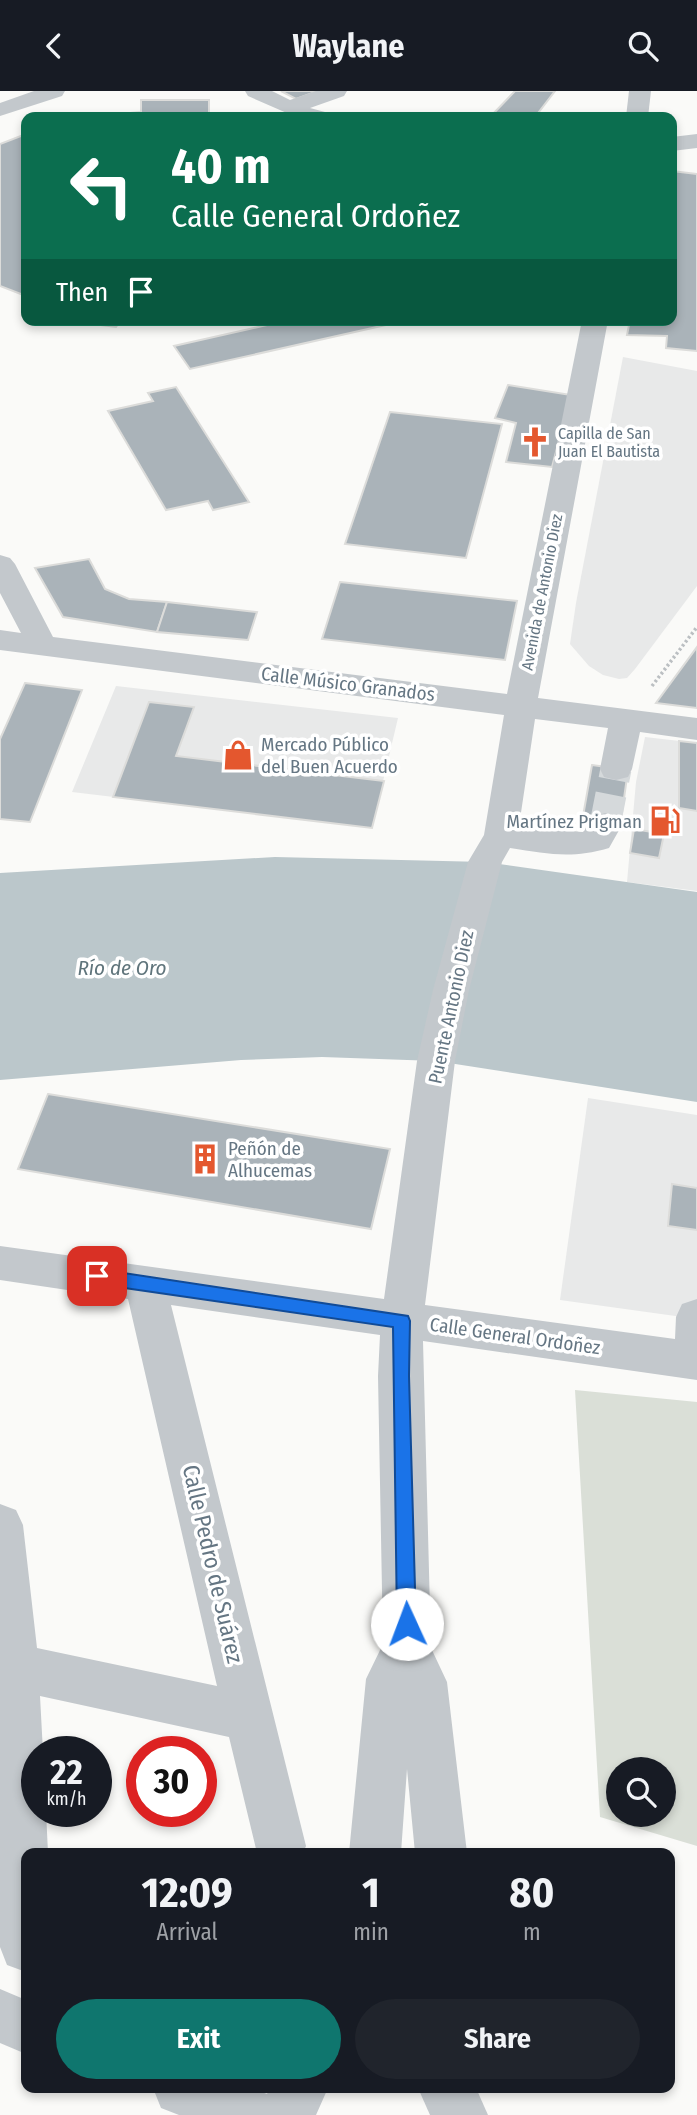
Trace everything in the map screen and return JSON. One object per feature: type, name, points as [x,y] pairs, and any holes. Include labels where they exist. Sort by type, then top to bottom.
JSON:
[{"type":"street","points":[[0,110],[54,91]]},
{"type":"street","points":[[256,91],[301,112]]},
{"type":"street","points":[[289,108],[336,91]]},
{"type":"street","points":[[638,112],[640,91]]},
{"type":"street","points":[[680,147],[697,156]]},
{"type":"street","name":"Avenida de Antonio Diez","points":[[493,848],[594,326]]},
{"type":"street","points":[[0,564],[42,645]]},
{"type":"street","name":"Calle Músico Granados","points":[[0,640],[697,729]]},
{"type":"street","points":[[616,768],[626,720]]},
{"type":"street","points":[[493,848],[583,844],[597,840],[605,825]]},
{"type":"street","name":"Puente Antonio Diez","points":[[407,1652],[401,1321],[436,1061],[448,1002],[493,848]]},
{"type":"street","name":"Calle General Ordoñez","points":[[0,1263],[696,1361]]},
{"type":"street","name":"Calle Pedro de Suárez","points":[[145,1283],[280,1846]]},
{"type":"street","points":[[696,1361],[697,1317]]},
{"type":"street","points":[[0,1525],[21,1868]]},
{"type":"street","points":[[375,1848],[390,1679],[396,1665],[407,1652],[423,1682],[441,1848]]},
{"type":"street","points":[[8,1666],[249,1717]]},
{"type":"street","points":[[0,2016],[21,2025]]},
{"type":"street","points":[[194,2093],[250,2115]]},
{"type":"street","points":[[286,2115],[297,2093]]},
{"type":"street","points":[[449,2093],[460,2115]]},
{"type":"path","points":[[626,720],[697,627]]},
{"type":"shaded area","points":[[623,357],[697,371],[697,586],[635,669],[627,678],[619,679],[603,675],[589,666],[570,644]]},
{"type":"shaded area","name":"Mercado Público del Buen Acuerdo","points":[[116,686],[398,718],[372,828],[72,792]]},
{"type":"shaded area","name":"Martínez Prigman","points":[[645,737],[697,743],[697,891],[627,882],[636,782]]},
{"type":"shaded area","points":[[588,1098],[697,1115],[697,1319],[560,1300]]},
{"type":"shaded area","points":[[575,1390],[697,1402],[697,1846],[633,1827],[676,1827],[676,1757],[606,1757],[606,1819],[600,1817]]},
{"type":"water","name":"Río de Oro","points":[[275,857],[485,862],[697,892],[697,1102],[436,1061],[322,1057],[241,1060],[0,1080],[0,873]]},
{"type":"building","points":[[281,91],[318,91],[296,99]]},
{"type":"building","points":[[515,91],[555,91],[539,112],[495,112]]},
{"type":"building","points":[[141,100],[209,100],[209,112],[141,112]]},
{"type":"building","points":[[21,136],[21,294],[0,286],[0,144]]},
{"type":"building","points":[[677,172],[697,174],[697,351],[666,348],[667,336],[627,335],[629,326],[677,326]]},
{"type":"building","points":[[262,326],[381,326],[190,369],[174,346]]},
{"type":"building","name":"Capilla de San Juan El Bautista","points":[[508,385],[571,395],[552,467],[506,462],[516,423],[495,418]]},
{"type":"building","points":[[176,387],[249,502],[213,510],[208,501],[166,510],[108,411],[153,401],[148,393]]},
{"type":"building","points":[[390,412],[502,424],[466,558],[345,544]]},
{"type":"building","points":[[89,559],[105,589],[129,599],[167,602],[157,632],[63,617],[35,568]]},
{"type":"building","points":[[340,582],[517,601],[505,660],[322,639]]},
{"type":"building","points":[[167,602],[257,612],[248,640],[157,632]]},
{"type":"building","points":[[697,647],[697,708],[656,703]]},
{"type":"building","points":[[25,683],[82,690],[30,822],[0,819],[0,739]]},
{"type":"building","points":[[149,702],[194,707],[176,756],[384,781],[372,828],[113,797]]},
{"type":"building","points":[[679,741],[697,743],[697,811],[679,808]]},
{"type":"building","points":[[592,765],[628,770],[620,827],[582,822]]},
{"type":"building","points":[[634,829],[664,834],[659,858],[630,853]]},
{"type":"building","name":"Peñón de Alhucemas","points":[[48,1094],[390,1149],[371,1229],[18,1169]]},
{"type":"building","points":[[672,1184],[697,1188],[697,1230],[668,1226]]},
{"type":"tunnel","points":[[605,825],[616,769]]},
{"type":"place","name":"Capilla de San Juan El Bautista","points":[[535,442]]},
{"type":"place","name":"Mercado Público del Buen Acuerdo","points":[[238,755]]},
{"type":"place","name":"Martínez Prigman","points":[[665,821]]},
{"type":"place","name":"Peñón de Alhucemas","points":[[205,1159]]},
{"type":"route","points":[[97,1276],[401,1321],[407,1624]]}]
